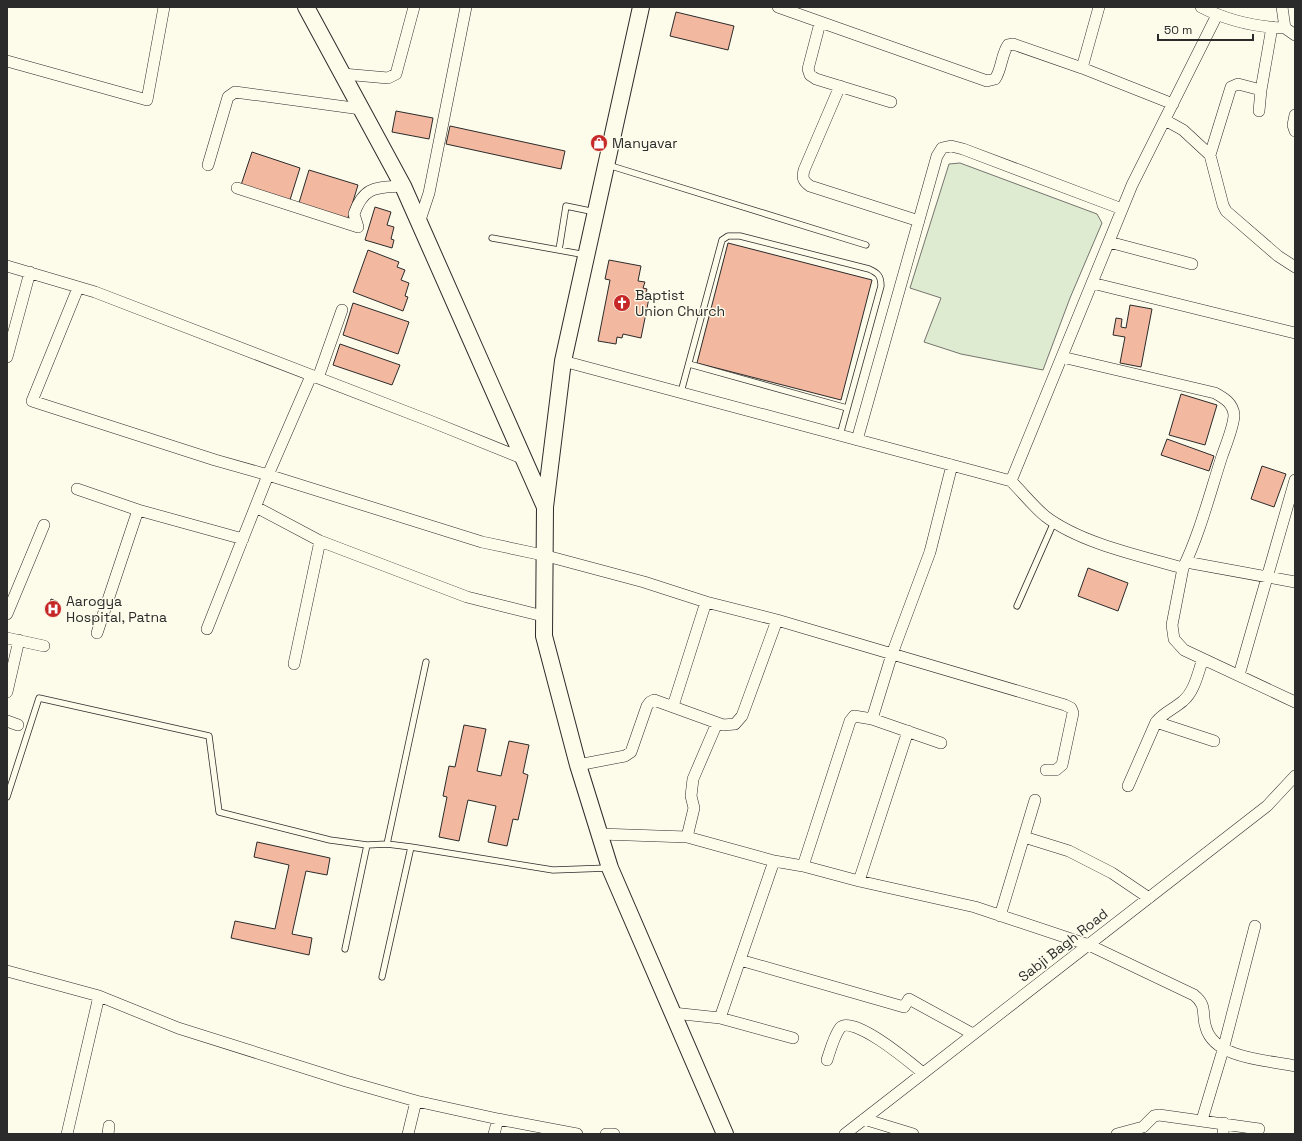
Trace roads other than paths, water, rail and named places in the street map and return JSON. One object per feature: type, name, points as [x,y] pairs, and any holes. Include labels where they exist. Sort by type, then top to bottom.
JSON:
[{"type":"main road","points":[[306,7],[403,186],[545,507]]},
{"type":"main road","points":[[641,7],[563,361],[545,507],[544,636],[578,765],[610,868],[725,1134]]},
{"type":"street","points":[[7,61],[147,100],[164,7]]},
{"type":"street","points":[[343,74],[388,78],[396,74],[414,7]]},
{"type":"street","points":[[419,223],[429,193],[466,7]]},
{"type":"street","points":[[778,7],[987,81],[995,79],[999,74],[1005,49],[1008,45],[1013,44],[1082,68],[1173,104]]},
{"type":"street","points":[[1082,68],[1099,7]]},
{"type":"street","points":[[1201,7],[1218,15],[1272,27],[1285,28],[1295,35]]},
{"type":"street","points":[[1282,7],[1285,28]]},
{"type":"street","points":[[1011,481],[1132,185],[1218,15]]},
{"type":"street","points":[[820,23],[808,69],[810,75],[816,79],[891,102]]},
{"type":"street","points":[[1259,111],[1261,90],[1272,27]]},
{"type":"street","points":[[1261,90],[1238,84],[1231,87],[1210,155],[1223,205],[1226,211],[1278,256],[1295,267]]},
{"type":"street","points":[[840,86],[802,177],[810,186],[918,221]]},
{"type":"street","points":[[208,165],[228,97],[235,92],[361,109]]},
{"type":"street","points":[[1295,115],[1293,125],[1295,131]]},
{"type":"street","points":[[1165,120],[1183,130],[1210,155]]},
{"type":"street","points":[[857,440],[918,221],[937,156],[942,148],[951,146],[963,148],[1122,209]]},
{"type":"street","points":[[237,188],[358,227],[354,214],[367,191],[373,188],[403,186]]},
{"type":"street","points":[[1109,242],[1192,264]]},
{"type":"street","points":[[7,266],[95,292],[430,421],[524,460]]},
{"type":"street","points":[[7,357],[30,272]]},
{"type":"street","points":[[1092,283],[1295,333]]},
{"type":"street","points":[[78,288],[32,402],[482,542],[544,555],[644,582],[706,602],[777,620],[1065,705],[1070,708],[1073,713],[1062,765],[1056,770],[1046,770]]},
{"type":"street","points":[[207,629],[268,475],[315,377],[342,310]]},
{"type":"street","points":[[1062,357],[1215,393],[1226,398],[1232,406],[1234,415],[1226,443],[1192,549],[1184,565],[1172,625],[1174,639],[1184,650],[1295,702]]},
{"type":"street","points":[[563,361],[1011,481],[1045,516],[1084,538],[1184,565],[1295,582]]},
{"type":"street","points":[[872,719],[892,654],[930,552],[952,465]]},
{"type":"street","points":[[1239,675],[1295,480]]},
{"type":"street","points":[[77,489],[138,510],[243,539]]},
{"type":"street","points":[[256,507],[320,541],[467,597],[543,616]]},
{"type":"street","points":[[96,633],[138,510]]},
{"type":"street","points":[[7,614],[44,524]]},
{"type":"street","points":[[294,664],[320,541]]},
{"type":"street","points":[[673,706],[706,602]]},
{"type":"street","points":[[578,765],[624,756],[631,752],[650,702],[660,701],[723,725],[735,724],[742,716],[777,620]]},
{"type":"street","points":[[7,638],[44,646]]},
{"type":"street","points":[[7,692],[19,640]]},
{"type":"street","points":[[1128,786],[1156,722],[1162,714],[1185,700],[1191,692],[1203,658]]},
{"type":"street","points":[[803,866],[850,721],[854,716],[872,719],[941,743]]},
{"type":"street","points":[[7,721],[18,725]]},
{"type":"street","points":[[1156,722],[1214,741]]},
{"type":"street","points":[[687,837],[694,808],[691,796],[693,779],[717,723]]},
{"type":"street","points":[[859,881],[908,731]]},
{"type":"street","name":"Sabji Bagh Road","points":[[845,1134],[1267,806],[1295,776]]},
{"type":"street","points":[[1000,916],[1035,800]]},
{"type":"street","points":[[600,834],[687,837],[774,861],[803,866],[859,881],[975,907],[1089,944],[1194,995],[1201,1001],[1208,1035],[1213,1042],[1223,1050],[1238,1055],[1295,1066]]},
{"type":"street","points":[[1024,837],[1069,851],[1112,873],[1149,898]]},
{"type":"street","points":[[720,1018],[774,861]]},
{"type":"street","points":[[1202,1120],[1223,1050],[1255,926]]},
{"type":"street","points":[[740,960],[904,1007],[909,999],[974,1034]]},
{"type":"street","points":[[7,971],[99,996],[178,1028],[332,1077],[416,1101],[577,1134]]},
{"type":"street","points":[[67,1134],[99,996]]},
{"type":"street","points":[[673,1013],[720,1018],[793,1038]]},
{"type":"street","points":[[826,1060],[840,1028],[845,1025],[853,1026],[889,1046],[923,1073]]},
{"type":"street","points":[[408,1134],[416,1101]]},
{"type":"street","points":[[1117,1134],[1143,1127],[1154,1116],[1159,1114],[1202,1120],[1223,1129],[1259,1129]]},
{"type":"street","points":[[494,1134],[498,1119]]},
{"type":"street","points":[[864,1119],[913,1134]]},
{"type":"street","points":[[606,1134],[614,1134]]},
{"type":"lane","points":[[606,164],[866,245]]},
{"type":"lane","points":[[559,250],[566,206],[596,212]]},
{"type":"lane","points":[[681,392],[722,240],[728,236],[740,236],[869,269],[877,272],[881,278],[881,286],[840,435]]},
{"type":"lane","points":[[492,238],[586,255]]},
{"type":"lane","points":[[689,364],[847,408]]},
{"type":"lane","points":[[1017,606],[1054,522]]},
{"type":"lane","points":[[387,844],[426,662]]},
{"type":"lane","points":[[7,797],[38,698],[209,736],[219,812],[330,840],[367,845],[387,844],[411,847],[553,870],[610,868]]},
{"type":"lane","points":[[346,949],[367,845]]},
{"type":"lane","points":[[382,977],[411,847]]},
{"type":"place","name":"Manyavar","points":[[599,143]]},
{"type":"place","name":"Baptist Union Church","points":[[622,303]]},
{"type":"place","name":"Aarogya Hospital, Patna","points":[[53,609]]}]
